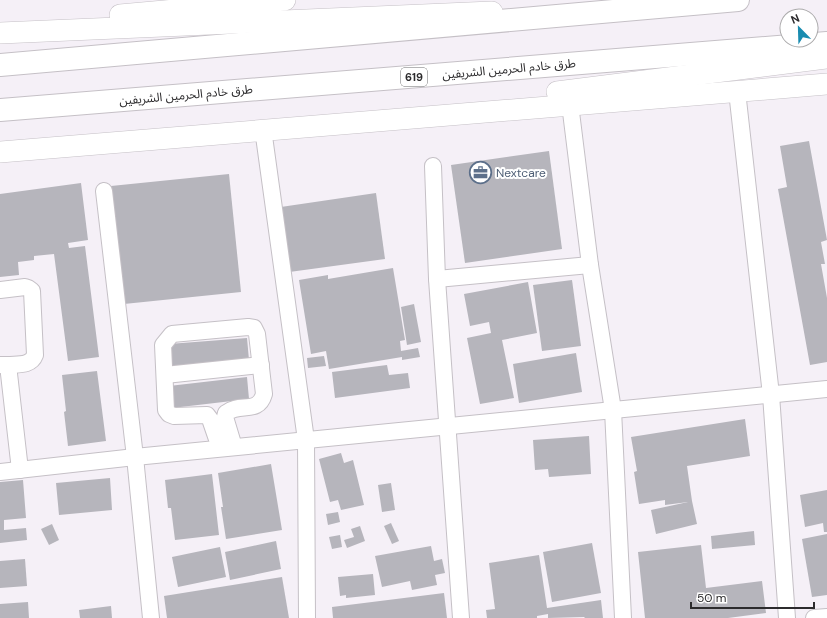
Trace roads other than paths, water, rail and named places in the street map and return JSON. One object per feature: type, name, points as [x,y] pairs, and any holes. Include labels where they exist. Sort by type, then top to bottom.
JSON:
[{"type":"highway","points":[[0,65],[738,0]]},
{"type":"highway","name":"طرق خادم الحرمين الشريفين","points":[[0,110],[827,43]]},
{"type":"main road","points":[[0,26],[285,0]]},
{"type":"main road","points":[[0,34],[709,2]]},
{"type":"main road","points":[[263,129],[827,58]]},
{"type":"main road","points":[[0,152],[263,129],[827,84]]},
{"type":"street","points":[[737,91],[772,395],[787,618]]},
{"type":"street","points":[[570,104],[590,265],[613,410],[623,618]]},
{"type":"street","points":[[263,129],[306,440],[308,618]]},
{"type":"street","points":[[433,166],[437,279],[461,618]]},
{"type":"street","points":[[104,191],[135,456],[151,618]]},
{"type":"street","points":[[437,279],[590,265]]},
{"type":"street","points":[[0,290],[24,287],[32,291],[35,355],[29,363],[4,365],[20,470]]},
{"type":"street","points":[[248,327],[254,328],[257,334],[264,394],[262,401],[256,406],[231,409],[226,413],[227,448],[207,415],[174,416],[169,414],[166,410],[163,345],[172,334],[248,327]]},
{"type":"street","points":[[165,375],[261,365]]},
{"type":"street","points":[[0,472],[135,456],[827,389]]},
{"type":"street","points":[[814,618],[827,617]]},
{"type":"place","name":"Nextcare","points":[[480,173]]}]
